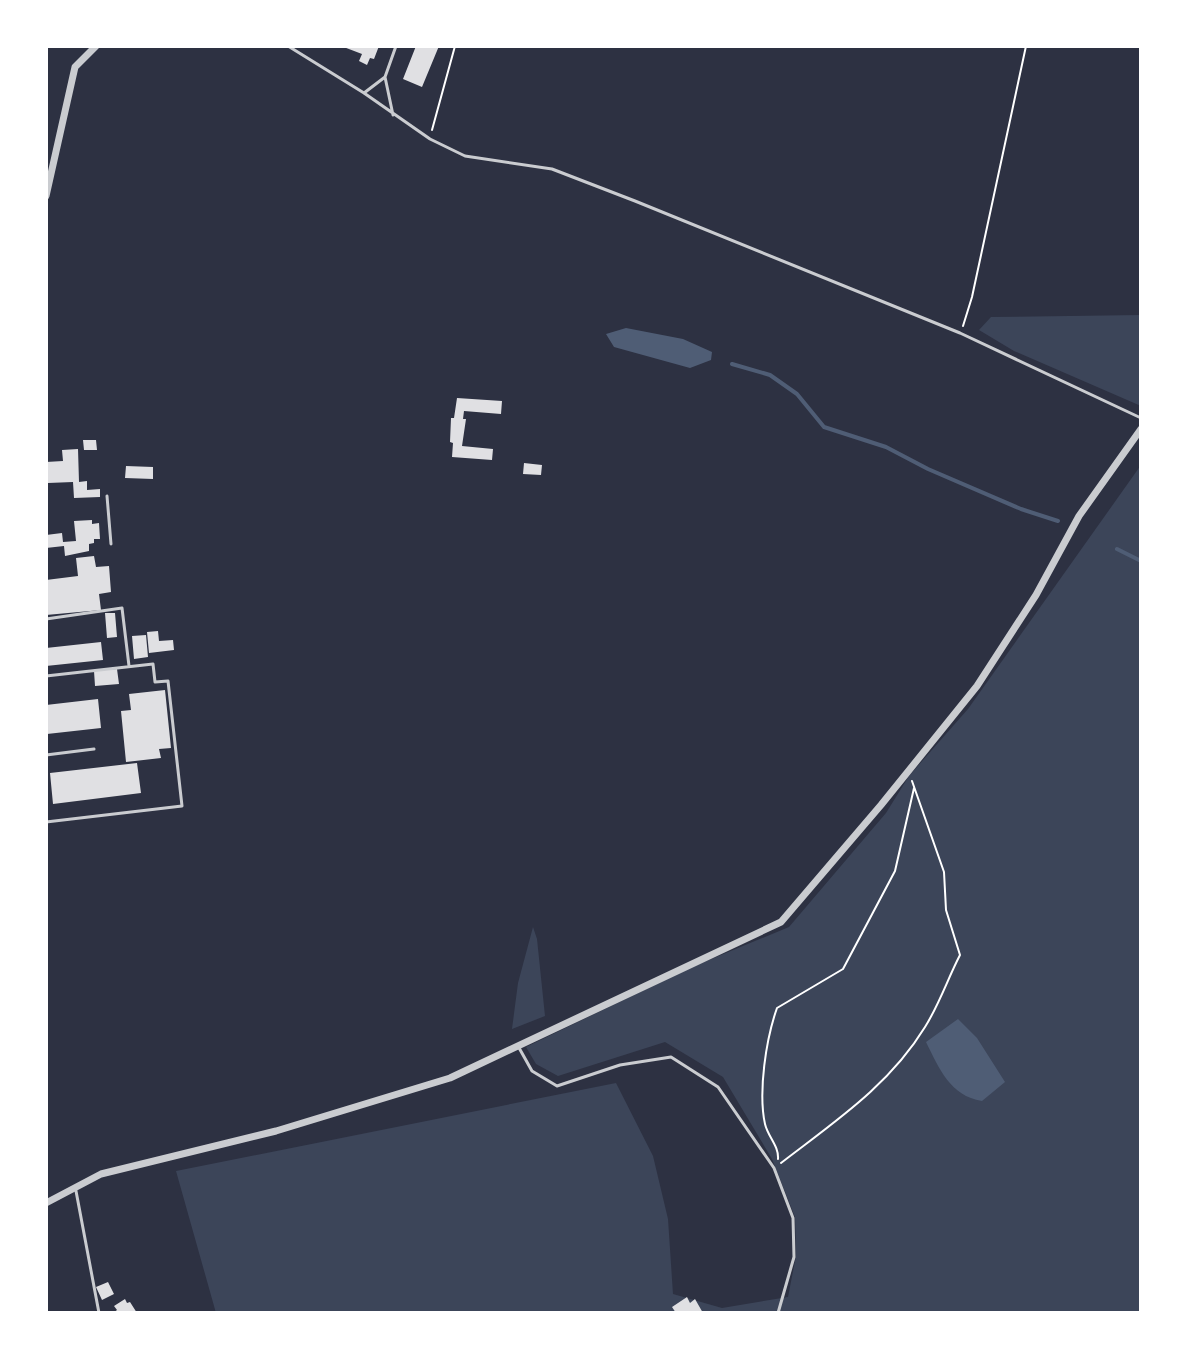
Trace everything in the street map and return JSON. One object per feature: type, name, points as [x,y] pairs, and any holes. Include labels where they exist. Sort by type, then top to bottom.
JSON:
[{"type":"street","points":[[46,196],[75,67],[96,46]]},
{"type":"street","points":[[46,1203],[101,1174],[276,1131],[450,1078],[781,922],[977,686],[1036,595],[1079,516],[1141,429]]},
{"type":"lane","points":[[288,46],[430,139],[465,156],[552,169],[960,333],[1141,418]]},
{"type":"lane","points":[[393,115],[385,77],[396,46]]},
{"type":"lane","points":[[364,93],[385,77]]},
{"type":"lane","points":[[107,496],[111,544]]},
{"type":"lane","points":[[46,619],[122,608],[129,666]]},
{"type":"lane","points":[[46,676],[153,664],[155,682],[168,681],[182,806],[46,822]]},
{"type":"lane","points":[[46,755],[94,749]]},
{"type":"lane","points":[[518,1046],[532,1071],[557,1086],[620,1065],[671,1057],[718,1087],[774,1168],[793,1218],[794,1257],[778,1313]]},
{"type":"lane","points":[[75,1187],[99,1313]]},
{"type":"lane","points":[[746,1313],[768,1313]]},
{"type":"path","points":[[430,139],[455,46]]},
{"type":"path","points":[[960,333],[972,297],[1026,46]]},
{"type":"path","points":[[774,1168],[845,1116],[886,1080],[925,1027],[960,955],[946,910],[944,872],[915,786],[906,772]]},
{"type":"path","points":[[778,1162],[779,1152],[766,1129],[762,1106],[767,1036],[777,1008],[843,969],[895,871],[915,786]]},
{"type":"shaded area","points":[[1141,315],[1141,406],[1014,351],[979,330],[991,317]]},
{"type":"shaded area","points":[[626,328],[683,339],[712,352],[711,360],[690,368],[614,347],[606,334]]},
{"type":"shaded area","points":[[1141,465],[1141,1313],[216,1313],[176,1171],[616,1083],[653,1156],[668,1219],[673,1294],[722,1308],[788,1297],[796,1256],[795,1217],[772,1159],[723,1077],[665,1042],[558,1076],[536,1064],[526,1047],[692,967],[789,927],[886,813],[909,776],[968,709]]},
{"type":"shaded area","points":[[533,927],[545,1016],[512,1029],[518,983]]},
{"type":"shaded area","points":[[958,1019],[977,1038],[1005,1082],[982,1101],[954,1087],[941,1071],[926,1042]]},
{"type":"building","points":[[341,46],[379,46],[374,59],[370,58],[367,65],[359,61],[362,54]]},
{"type":"building","points":[[416,46],[439,46],[422,87],[403,79]]},
{"type":"building","points":[[457,398],[502,401],[501,414],[464,411],[463,419],[466,419],[462,446],[493,449],[492,460],[452,457],[451,418],[454,418]]},
{"type":"building","points":[[83,440],[96,440],[97,450],[84,450]]},
{"type":"building","points":[[78,449],[79,482],[87,481],[87,490],[100,489],[100,497],[74,498],[73,482],[48,483],[46,462],[63,461],[62,450]]},
{"type":"building","points":[[524,463],[542,465],[541,475],[523,474]]},
{"type":"building","points":[[126,466],[153,467],[153,479],[125,478]]},
{"type":"building","points":[[92,520],[92,524],[99,523],[100,539],[94,539],[94,543],[89,544],[89,551],[65,556],[64,546],[46,548],[46,535],[62,533],[63,542],[76,541],[74,521]]},
{"type":"building","points":[[94,556],[96,567],[109,566],[111,592],[99,594],[101,610],[46,615],[46,580],[78,576],[76,558]]},
{"type":"building","points":[[105,613],[115,613],[117,637],[107,638]]},
{"type":"building","points":[[158,631],[159,641],[173,640],[174,650],[149,653],[147,632]]},
{"type":"building","points":[[146,635],[148,657],[134,659],[132,636]]},
{"type":"building","points":[[101,642],[103,660],[46,666],[46,648]]},
{"type":"building","points":[[117,669],[119,684],[95,686],[94,671]]},
{"type":"building","points":[[165,690],[171,748],[159,749],[161,758],[126,762],[121,711],[131,710],[129,694]]},
{"type":"building","points":[[98,699],[101,728],[47,734],[46,705]]},
{"type":"building","points":[[137,763],[141,793],[53,804],[50,773]]},
{"type":"building","points":[[108,1282],[114,1294],[102,1300],[96,1287]]},
{"type":"building","points":[[687,1297],[690,1303],[695,1299],[703,1313],[676,1313],[672,1307]]},
{"type":"building","points":[[125,1299],[137,1313],[113,1313],[117,1310],[114,1306]]},
{"type":"waterway","points":[[732,364],[770,375],[797,394],[824,427],[886,447],[928,469],[1021,509],[1058,521]]},
{"type":"waterway","points":[[1117,549],[1141,561]]}]
